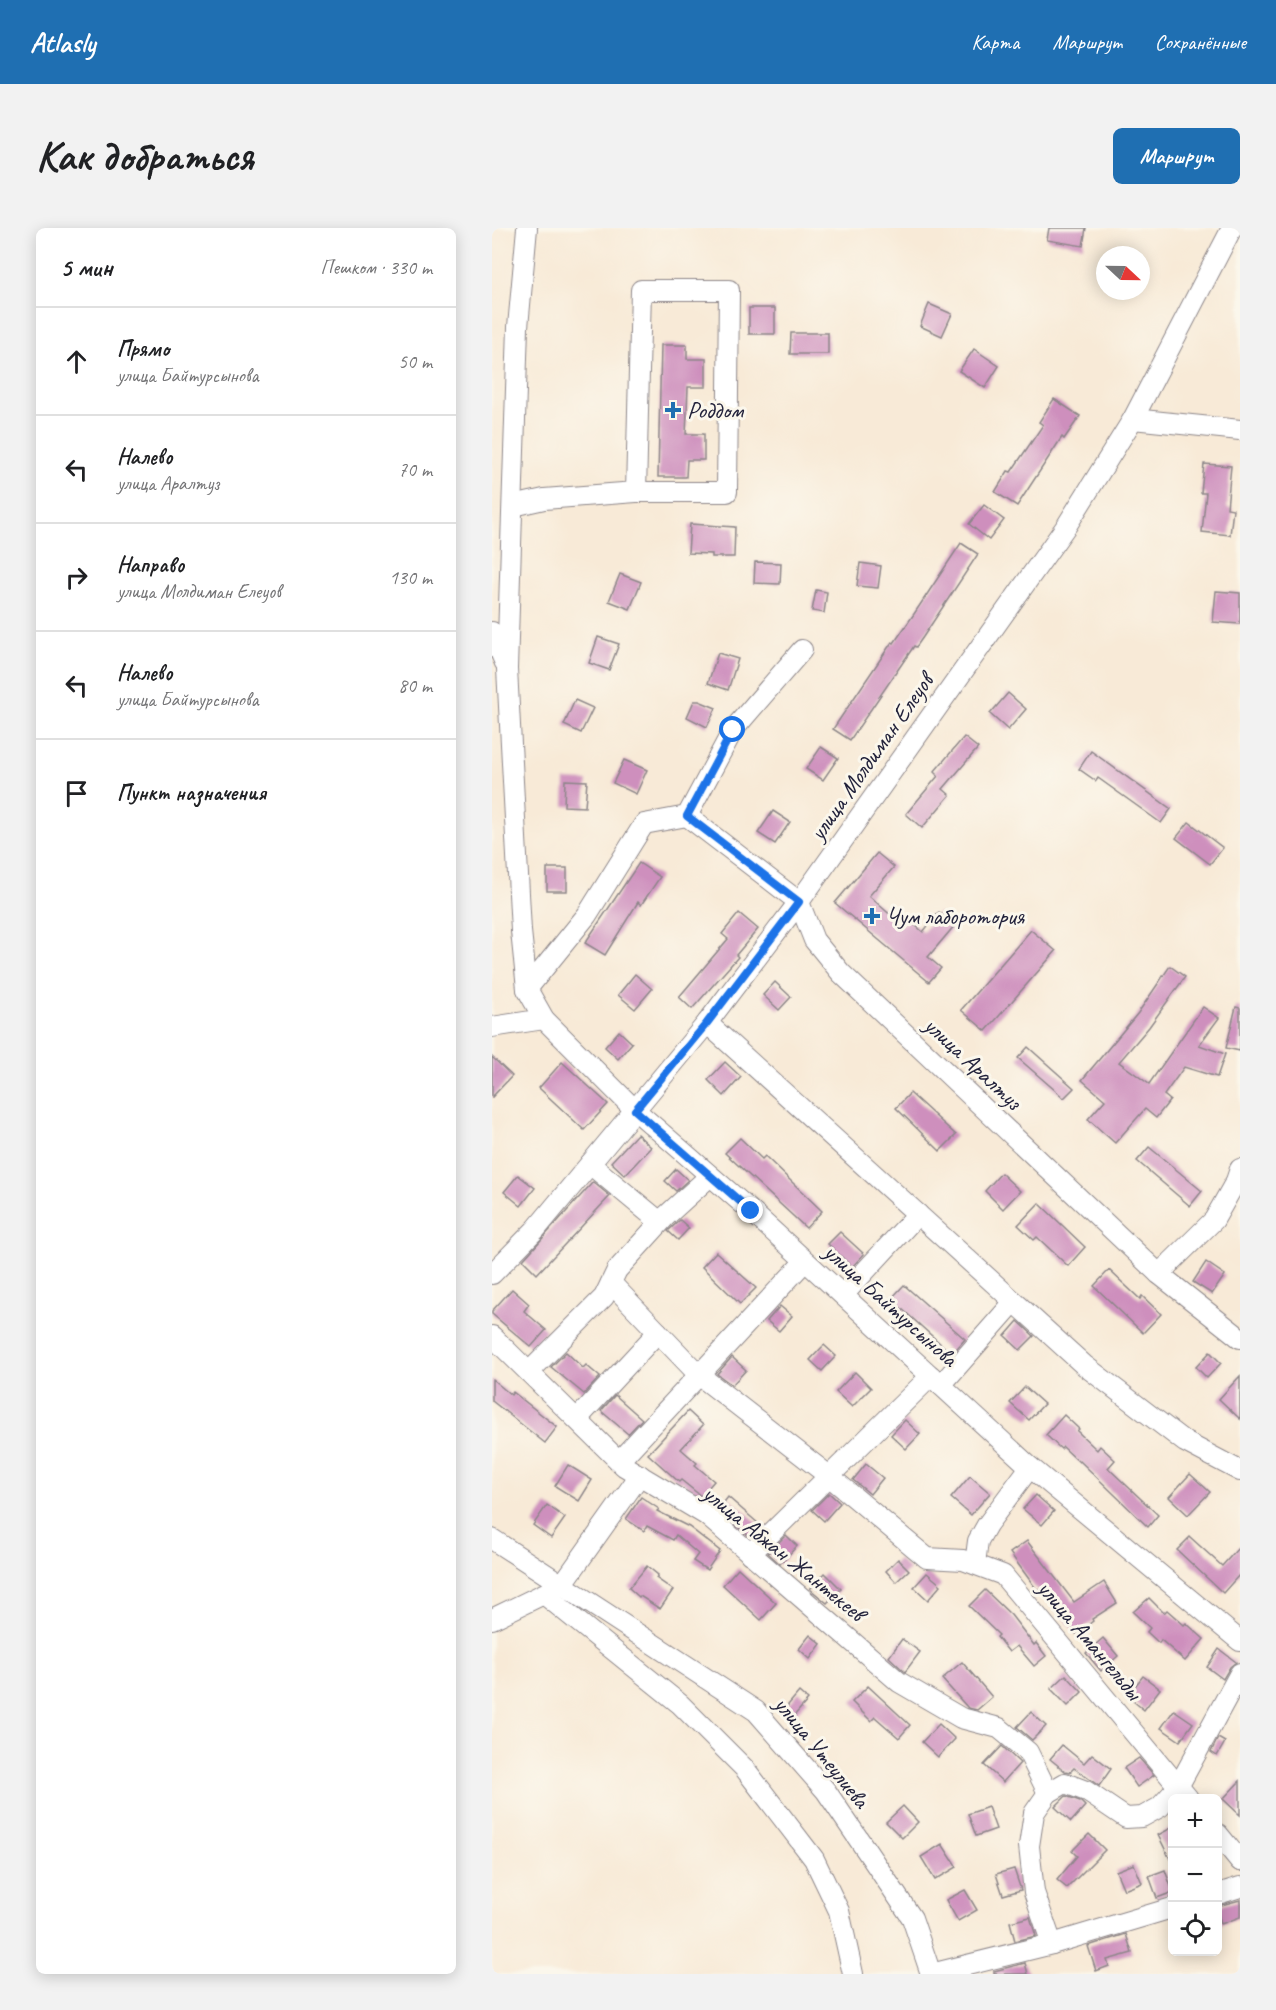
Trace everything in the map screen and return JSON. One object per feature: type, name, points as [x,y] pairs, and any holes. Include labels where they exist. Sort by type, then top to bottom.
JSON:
[{"type":"street","name":"улица Байтурсынова","points":[[527,228],[518,327],[507,669],[521,931],[527,989],[544,1019],[635,1110],[843,1295],[1030,1467],[1240,1641]]},
{"type":"street","name":"улица Молдиман Елеуов","points":[[492,1274],[536,1229],[707,1023],[799,902],[1067,525],[1133,418],[1232,228]]},
{"type":"street","points":[[513,506],[544,499],[636,492],[727,492],[729,290],[641,290],[636,492]]},
{"type":"street","points":[[1133,418],[1240,430]]},
{"type":"street","points":[[492,632],[507,669]]},
{"type":"street","points":[[687,816],[733,730],[802,650]]},
{"type":"street","points":[[527,989],[587,915],[644,824],[687,816],[799,902]]},
{"type":"street","name":"улица Аралтуз","points":[[799,902],[814,940],[841,973],[1159,1274],[1240,1338]]},
{"type":"street","points":[[492,1027],[544,1019]]},
{"type":"street","points":[[707,1023],[1084,1365],[1185,1442],[1240,1471]]},
{"type":"street","points":[[590,1164],[660,1222]]},
{"type":"street","points":[[1159,1274],[1214,1220],[1240,1169]]},
{"type":"street","points":[[529,1372],[604,1297],[617,1270],[660,1222],[710,1176]]},
{"type":"street","points":[[843,1295],[918,1214]]},
{"type":"street","points":[[619,1461],[805,1261]]},
{"type":"street","points":[[611,1283],[699,1375],[829,1476]]},
{"type":"street","points":[[750,1554],[829,1476],[936,1380],[1014,1302]]},
{"type":"street","points":[[577,1419],[658,1332]]},
{"type":"street","name":"улица Абжан Жантекеев","points":[[492,1336],[619,1461],[705,1515],[899,1682],[961,1718],[999,1728],[1021,1746],[1028,1752],[1048,1793]]},
{"type":"street","points":[[975,1564],[978,1541],[987,1525],[1030,1467]]},
{"type":"street","points":[[492,1618],[554,1590],[640,1475]]},
{"type":"street","name":"улица Амангельды","points":[[829,1476],[927,1558],[963,1560],[1003,1575],[1183,1793]]},
{"type":"street","name":"улица Утеулиева","points":[[492,1539],[554,1590],[756,1711],[826,1791],[912,1918],[931,1974]]},
{"type":"street","points":[[554,1590],[680,1704],[745,1769],[814,1859],[839,1911],[853,1974]]},
{"type":"street","points":[[1052,1944],[1034,1892],[1029,1846],[1034,1813],[1048,1793],[1065,1784],[1086,1791],[1126,1818],[1142,1817],[1183,1793],[1240,1673]]},
{"type":"street","points":[[1222,1839],[1240,1861]]},
{"type":"street","points":[[1222,1893],[1240,1887]]},
{"type":"street","points":[[931,1974],[1052,1944],[1168,1909]]},
{"type":"building","points":[[1049,228],[1086,228],[1083,246],[1047,240]]},
{"type":"building","points":[[929,304],[952,314],[942,336],[920,326]]},
{"type":"building","points":[[749,308],[775,308],[775,334],[749,334]]},
{"type":"building","points":[[791,333],[828,333],[828,354],[790,354]]},
{"type":"building","name":"Роддом","points":[[661,345],[687,345],[687,359],[706,359],[706,387],[688,387],[686,434],[704,434],[704,460],[687,460],[686,477],[658,477]]},
{"type":"building","points":[[974,349],[999,366],[985,388],[959,371]]},
{"type":"building","points":[[1054,399],[1080,416],[1064,439],[1062,437],[1017,506],[995,492],[1043,425],[1039,422]]},
{"type":"building","points":[[1204,464],[1231,466],[1227,508],[1233,509],[1230,535],[1202,532],[1206,493],[1201,493]]},
{"type":"building","points":[[984,505],[1004,520],[989,540],[969,524]]},
{"type":"building","points":[[690,524],[735,527],[734,557],[712,557],[712,554],[688,553]]},
{"type":"building","points":[[961,543],[978,554],[850,740],[833,729]]},
{"type":"building","points":[[755,562],[781,563],[780,584],[754,583]]},
{"type":"building","points":[[860,563],[881,566],[878,588],[857,586]]},
{"type":"building","points":[[620,574],[641,582],[630,609],[609,601]]},
{"type":"building","points":[[816,590],[827,592],[824,613],[812,611]]},
{"type":"building","points":[[1216,591],[1240,593],[1240,624],[1213,622]]},
{"type":"building","points":[[598,637],[619,644],[609,670],[589,663]]},
{"type":"building","points":[[718,653],[738,659],[728,690],[708,683]]},
{"type":"building","points":[[1008,693],[1026,709],[1008,730],[990,714]]},
{"type":"building","points":[[575,700],[593,708],[581,733],[564,725]]},
{"type":"building","points":[[694,701],[716,708],[707,727],[687,717]]},
{"type":"building","points":[[964,737],[978,748],[943,789],[950,795],[922,828],[906,814],[938,776],[934,772]]},
{"type":"building","points":[[821,747],[838,758],[823,780],[806,769]]},
{"type":"building","points":[[1091,751],[1171,809],[1161,823],[1098,778],[1096,781],[1079,769]]},
{"type":"building","points":[[624,760],[647,770],[636,794],[613,783]]},
{"type":"building","points":[[565,780],[587,781],[585,807],[564,806]]},
{"type":"building","points":[[773,811],[790,822],[775,844],[758,833]]},
{"type":"building","points":[[1189,822],[1223,848],[1210,864],[1176,838]]},
{"type":"building","name":"Чум лаборотория","points":[[877,853],[894,867],[869,896],[902,925],[908,919],[923,932],[939,912],[955,925],[928,957],[941,968],[929,982],[835,903]]},
{"type":"building","points":[[639,863],[660,877],[641,905],[638,902],[605,955],[585,943]]},
{"type":"building","points":[[547,868],[567,868],[567,891],[547,891]]},
{"type":"building","points":[[739,913],[758,929],[736,955],[738,957],[692,1009],[679,997],[728,939],[722,934]]},
{"type":"building","points":[[1031,930],[1056,951],[986,1031],[961,1010]]},
{"type":"building","points":[[1170,966],[1185,977],[1149,1027],[1119,1062],[1149,1084],[1203,1007],[1219,1018],[1199,1045],[1225,1054],[1217,1077],[1184,1067],[1164,1095],[1170,1100],[1156,1118],[1145,1109],[1115,1143],[1088,1119],[1105,1100],[1082,1080],[1138,1013]]},
{"type":"building","points":[[635,974],[652,989],[635,1009],[618,995]]},
{"type":"building","points":[[775,982],[791,997],[779,1010],[763,995]]},
{"type":"building","points":[[1236,1007],[1240,1008],[1240,1051],[1226,1048]]},
{"type":"building","points":[[619,1031],[632,1043],[618,1059],[605,1047]]},
{"type":"building","points":[[1028,1047],[1074,1088],[1064,1098],[1018,1058]]},
{"type":"building","points":[[492,1057],[512,1076],[492,1097]]},
{"type":"building","points":[[562,1062],[608,1104],[584,1130],[539,1088]]},
{"type":"building","points":[[725,1062],[741,1077],[724,1096],[708,1080]]},
{"type":"building","points":[[910,1093],[956,1135],[940,1151],[896,1108]]},
{"type":"building","points":[[637,1134],[651,1147],[625,1175],[611,1162]]},
{"type":"building","points":[[740,1138],[762,1159],[765,1156],[822,1211],[806,1228],[725,1153]]},
{"type":"building","points":[[1149,1147],[1202,1191],[1190,1206],[1137,1161]]},
{"type":"building","points":[[676,1169],[688,1180],[676,1191],[665,1181]]},
{"type":"building","points":[[1001,1173],[1020,1191],[1003,1209],[985,1191]]},
{"type":"building","points":[[518,1175],[535,1188],[521,1206],[504,1192]]},
{"type":"building","points":[[593,1182],[610,1196],[537,1274],[523,1260]]},
{"type":"building","points":[[1039,1203],[1085,1247],[1068,1266],[1037,1237],[1034,1240],[1018,1225]]},
{"type":"building","points":[[680,1220],[689,1228],[678,1240],[668,1231]]},
{"type":"building","points":[[840,1232],[864,1254],[852,1267],[828,1244]]},
{"type":"building","points":[[716,1252],[756,1288],[740,1304],[702,1267]]},
{"type":"building","points":[[1206,1262],[1225,1275],[1212,1294],[1193,1282]]},
{"type":"building","points":[[1109,1270],[1140,1299],[1142,1296],[1161,1314],[1143,1333],[1094,1286]]},
{"type":"building","points":[[904,1285],[965,1339],[952,1354],[891,1299]]},
{"type":"building","points":[[512,1289],[529,1304],[524,1311],[546,1330],[531,1347],[492,1314],[492,1311]]},
{"type":"building","points":[[780,1306],[792,1316],[779,1331],[767,1321]]},
{"type":"building","points":[[1018,1321],[1034,1336],[1020,1350],[1005,1336]]},
{"type":"building","points":[[824,1345],[836,1356],[822,1371],[810,1360]]},
{"type":"building","points":[[566,1352],[583,1368],[586,1365],[600,1377],[584,1394],[551,1367]]},
{"type":"building","points":[[1210,1352],[1221,1363],[1207,1378],[1196,1367]]},
{"type":"building","points":[[732,1357],[746,1370],[732,1385],[717,1374]]},
{"type":"building","points":[[855,1372],[871,1388],[852,1407],[836,1392]]},
{"type":"building","points":[[1240,1376],[1240,1419],[1219,1399]]},
{"type":"building","points":[[492,1379],[511,1395],[513,1392],[557,1427],[545,1443],[492,1401]]},
{"type":"building","points":[[1025,1387],[1044,1404],[1029,1420],[1010,1403]]},
{"type":"building","points":[[615,1395],[642,1419],[628,1434],[601,1411]]},
{"type":"building","points":[[688,1411],[703,1425],[681,1449],[714,1481],[701,1496],[681,1480],[679,1482],[648,1454]]},
{"type":"building","points":[[1064,1415],[1097,1450],[1100,1446],[1115,1460],[1108,1468],[1158,1515],[1148,1527],[1080,1461],[1063,1447],[1061,1449],[1046,1435]]},
{"type":"building","points":[[905,1420],[920,1434],[906,1449],[891,1435]]},
{"type":"building","points":[[866,1464],[883,1478],[870,1494],[853,1480]]},
{"type":"building","points":[[568,1465],[592,1480],[579,1501],[555,1486]]},
{"type":"building","points":[[1190,1474],[1210,1492],[1188,1515],[1169,1497]]},
{"type":"building","points":[[970,1476],[990,1493],[971,1515],[951,1498]]},
{"type":"building","points":[[829,1493],[840,1503],[824,1521],[812,1510]]},
{"type":"building","points":[[1036,1495],[1054,1511],[1042,1525],[1023,1509]]},
{"type":"building","points":[[641,1497],[659,1509],[657,1511],[689,1527],[720,1551],[707,1570],[693,1561],[698,1554],[676,1535],[673,1540],[647,1526],[644,1531],[626,1519]]},
{"type":"building","points":[[728,1497],[759,1524],[749,1536],[718,1510]]},
{"type":"building","points":[[547,1505],[565,1518],[551,1538],[533,1525]]},
{"type":"building","points":[[786,1535],[797,1546],[780,1564],[768,1553]]},
{"type":"building","points":[[1190,1537],[1222,1566],[1240,1546],[1240,1574],[1223,1593],[1177,1550]]},
{"type":"building","points":[[1027,1541],[1074,1602],[1104,1582],[1117,1603],[1092,1619],[1093,1621],[1076,1634],[1056,1606],[1054,1607],[1039,1589],[1037,1590],[1010,1553]]},
{"type":"building","points":[[898,1559],[909,1570],[896,1582],[886,1571]]},
{"type":"building","points":[[647,1566],[658,1575],[656,1578],[673,1590],[660,1609],[639,1597],[629,1588]]},
{"type":"building","points":[[738,1568],[776,1603],[761,1620],[723,1585]]},
{"type":"building","points":[[825,1573],[841,1589],[827,1603],[810,1589]]},
{"type":"building","points":[[927,1573],[941,1585],[928,1600],[914,1587]]},
{"type":"building","points":[[985,1590],[1011,1615],[1034,1645],[1036,1643],[1046,1656],[1034,1666],[1017,1646],[1009,1652],[997,1637],[999,1635],[969,1606]]},
{"type":"building","points":[[1149,1598],[1164,1613],[1167,1610],[1204,1639],[1185,1661],[1161,1640],[1159,1643],[1147,1632],[1150,1628],[1133,1612]]},
{"type":"building","points":[[810,1635],[821,1644],[810,1659],[799,1649]]},
{"type":"building","points":[[1103,1638],[1118,1656],[1101,1671],[1086,1653]]},
{"type":"building","points":[[902,1639],[920,1652],[905,1672],[889,1657]]},
{"type":"building","points":[[1219,1649],[1236,1662],[1223,1679],[1207,1667]]},
{"type":"building","points":[[962,1662],[992,1697],[977,1710],[968,1708],[942,1679]]},
{"type":"building","points":[[1066,1675],[1082,1692],[1068,1706],[1051,1689]]},
{"type":"building","points":[[1143,1676],[1160,1689],[1144,1710],[1127,1696]]},
{"type":"building","points":[[868,1686],[910,1725],[899,1738],[875,1717],[871,1721],[852,1702]]},
{"type":"building","points":[[799,1692],[808,1700],[792,1718],[783,1711]]},
{"type":"building","points":[[1174,1710],[1193,1723],[1180,1741],[1161,1728]]},
{"type":"building","points":[[1031,1712],[1046,1726],[1032,1740],[1017,1727]]},
{"type":"building","points":[[939,1724],[955,1739],[938,1757],[922,1742]]},
{"type":"building","points":[[1218,1738],[1225,1742],[1217,1756],[1211,1752]]},
{"type":"building","points":[[1062,1745],[1084,1763],[1092,1754],[1111,1769],[1099,1786],[1074,1768],[1070,1772],[1065,1771],[1050,1759]]},
{"type":"building","points":[[1002,1746],[1020,1763],[1003,1782],[984,1765]]},
{"type":"building","points":[[1139,1758],[1154,1775],[1137,1787],[1124,1768]]},
{"type":"building","points":[[1240,1781],[1240,1815],[1223,1799]]},
{"type":"building","points":[[1066,1796],[1080,1801],[1085,1806],[1071,1822],[1055,1807]]},
{"type":"building","points":[[903,1806],[918,1822],[902,1838],[886,1822]]},
{"type":"building","points":[[988,1807],[996,1829],[976,1836],[968,1814]]},
{"type":"building","points":[[1168,1830],[1168,1855],[1158,1835]]},
{"type":"building","points":[[1089,1834],[1105,1850],[1067,1888],[1057,1880],[1077,1856],[1072,1851]]},
{"type":"building","points":[[942,1844],[957,1867],[935,1880],[921,1857]]},
{"type":"building","points":[[1134,1864],[1142,1883],[1124,1890],[1116,1871]]},
{"type":"building","points":[[1014,1869],[1021,1890],[1003,1895],[996,1874]]},
{"type":"building","points":[[1165,1870],[1168,1878],[1168,1894],[1157,1898],[1149,1876]]},
{"type":"building","points":[[965,1890],[977,1910],[958,1921],[946,1900]]},
{"type":"building","points":[[1240,1900],[1240,1917],[1222,1924],[1222,1905]]},
{"type":"building","points":[[1030,1917],[1036,1936],[1015,1941],[1010,1922]]},
{"type":"building","points":[[1126,1934],[1132,1953],[1107,1960],[1109,1966],[1096,1971],[1088,1946]]},
{"type":"building","points":[[1025,1963],[1028,1974],[994,1974],[994,1971]]},
{"type":"place","name":"Роддом","points":[[673,410]]},
{"type":"place","name":"Чум лаборотория","points":[[872,916]]},
{"type":"route","points":[[733,730],[687,816],[799,902],[707,1023],[635,1110],[751,1211]]}]
